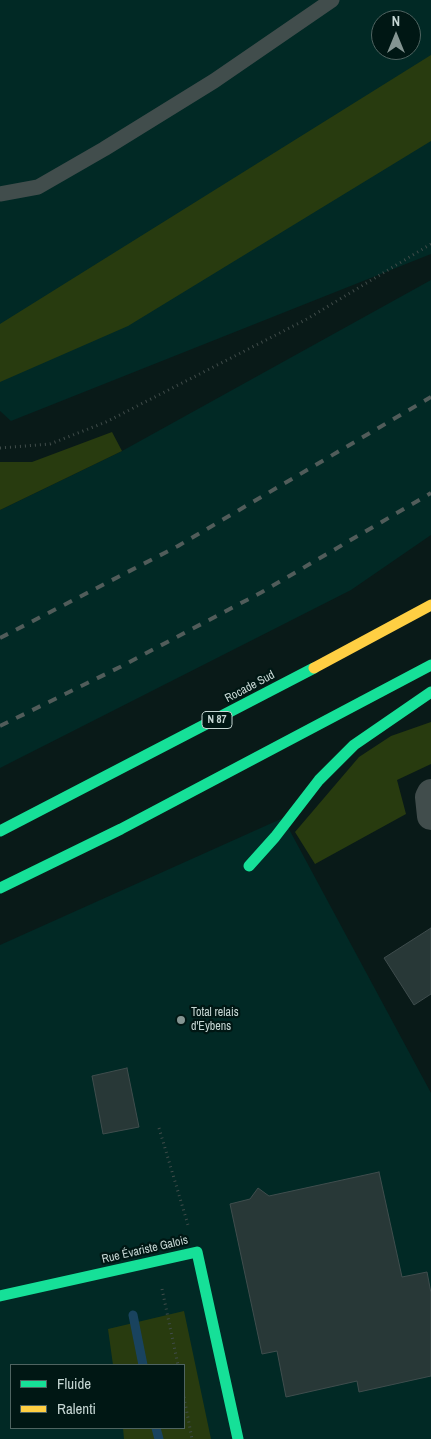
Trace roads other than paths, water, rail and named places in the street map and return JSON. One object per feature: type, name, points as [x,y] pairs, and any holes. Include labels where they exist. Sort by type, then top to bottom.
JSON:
[{"type":"main road","name":"Rocade Sud","points":[[0,830],[247,704],[431,605]]},
{"type":"main road","points":[[0,888],[121,829],[431,665]]},
{"type":"main road","points":[[248,866],[275,838],[320,780],[354,745],[431,692]]},
{"type":"main road","name":"Rue Évariste Galois","points":[[0,1296],[196,1252],[238,1439]]},
{"type":"lane","points":[[0,194],[38,187],[104,150],[214,81],[332,0]]},
{"type":"waterway","points":[[133,1315],[143,1364]]},
{"type":"waterway","points":[[156,1429],[159,1439]]},
{"type":"railway","points":[[0,638],[178,546],[431,397]]},
{"type":"railway","points":[[0,726],[120,667],[262,592],[431,493]]},
{"type":"place","name":"Total relais d'Eybens","points":[[181,1020]]}]
